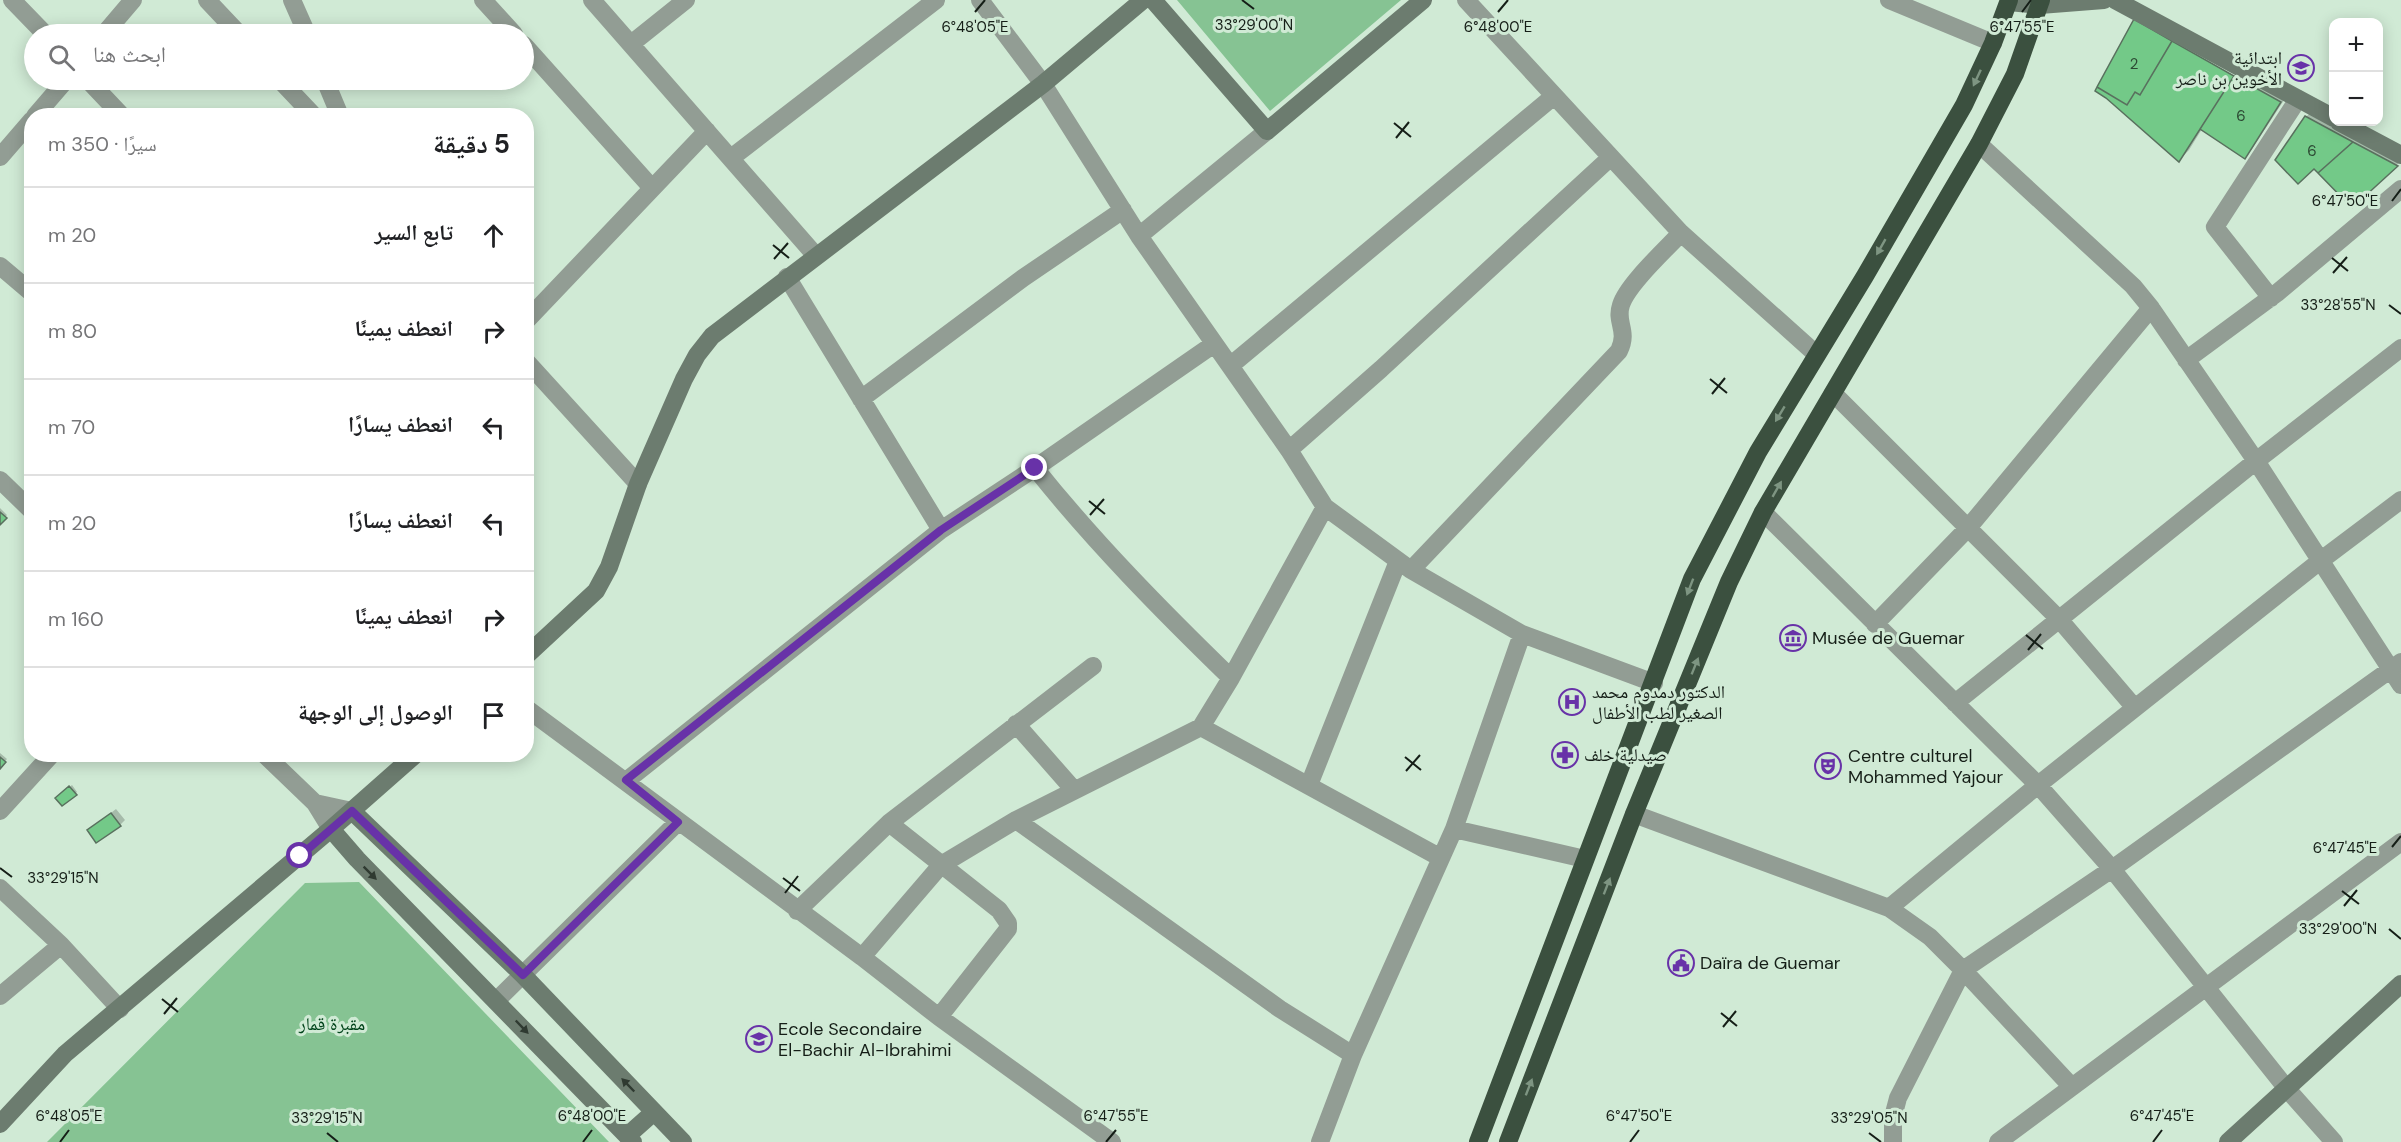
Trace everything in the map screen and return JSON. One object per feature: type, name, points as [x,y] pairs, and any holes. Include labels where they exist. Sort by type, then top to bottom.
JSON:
[{"type":"highway","points":[[1478,1142],[1692,579],[1743,477],[1865,276],[1964,105],[1994,43],[2009,1]]},
{"type":"highway","points":[[1508,1142],[1634,814],[1729,582],[1763,512],[1979,144],[2015,74],[2041,3]]},
{"type":"highway","points":[[1566,909],[1593,922]]},
{"type":"street","points":[[12,0],[35,24]]},
{"type":"street","points":[[113,24],[134,0]]},
{"type":"street","points":[[207,0],[230,24]]},
{"type":"street","points":[[292,0],[302,24]]},
{"type":"street","points":[[483,0],[505,24]]},
{"type":"street","points":[[592,0],[816,256]]},
{"type":"street","points":[[630,44],[686,0]]},
{"type":"street","points":[[730,158],[936,0]]},
{"type":"street","points":[[980,0],[1043,84],[1139,236],[1289,450],[1325,507],[1405,566],[1522,634],[1654,683]]},
{"type":"street","points":[[534,649],[596,591],[609,567],[638,484],[697,355],[712,336],[1043,84],[1143,0]]},
{"type":"street","points":[[1153,0],[1267,131]]},
{"type":"street","points":[[1139,236],[1424,0]]},
{"type":"street","points":[[1466,0],[1681,233],[1816,354]]},
{"type":"street","points":[[1889,0],[1994,43]]},
{"type":"street","points":[[2009,1],[2041,3],[2104,0]]},
{"type":"street","points":[[2115,0],[2329,115]]},
{"type":"street","points":[[534,56],[652,188]]},
{"type":"street","points":[[42,108],[57,90]]},
{"type":"street","points":[[97,90],[114,108]]},
{"type":"street","points":[[289,90],[306,108]]},
{"type":"street","points":[[329,90],[337,108]]},
{"type":"street","points":[[1230,366],[1554,96]]},
{"type":"street","points":[[2271,298],[2215,227],[2298,99]]},
{"type":"street","points":[[2346,126],[2401,156]]},
{"type":"street","points":[[0,157],[24,129]]},
{"type":"street","points":[[534,313],[707,131]]},
{"type":"street","points":[[1979,144],[2133,286],[2151,308],[2256,461],[2320,561],[2396,665],[2401,685]]},
{"type":"street","points":[[1289,450],[1611,158]]},
{"type":"street","points":[[2186,360],[2271,298],[2401,189]]},
{"type":"street","points":[[861,399],[1023,278],[1123,210]]},
{"type":"street","points":[[1309,785],[1405,566],[1619,351],[1624,340],[1619,316],[1621,304],[1629,289],[1681,233]]},
{"type":"street","points":[[0,267],[24,286]]},
{"type":"street","points":[[787,278],[941,530]]},
{"type":"street","points":[[1875,624],[1968,528],[2151,308]]},
{"type":"street","points":[[626,780],[941,530],[1214,344]]},
{"type":"street","points":[[1955,703],[2256,461],[2401,348]]},
{"type":"street","points":[[534,372],[638,484]]},
{"type":"street","points":[[1833,393],[2060,619],[2136,708]]},
{"type":"street","points":[[1035,468],[1078,521],[1161,610],[1231,678]]},
{"type":"street","points":[[0,480],[24,503]]},
{"type":"street","points":[[1889,908],[2038,785],[2320,561],[2401,500]]},
{"type":"street","points":[[862,957],[941,865],[1016,820],[1201,727],[1231,678],[1325,507]]},
{"type":"street","points":[[1763,512],[2038,785],[2112,869],[2287,1089],[2334,1142]]},
{"type":"street","points":[[1320,1142],[1353,1055],[1454,829],[1522,634]]},
{"type":"street","points":[[1895,1140],[1893,1117],[1898,1098],[1963,970],[2112,869],[2396,665]]},
{"type":"street","points":[[797,911],[889,823],[1093,666]]},
{"type":"street","points":[[534,714],[626,780],[678,822],[862,957],[939,1017],[1112,1142]]},
{"type":"street","points":[[1016,724],[1074,790]]},
{"type":"street","points":[[1201,727],[1441,858]]},
{"type":"street","points":[[0,811],[45,762]]},
{"type":"street","points":[[272,762],[315,803],[332,829],[357,859],[630,1139],[654,1112]]},
{"type":"street","points":[[0,1124],[65,1054],[332,829],[407,762]]},
{"type":"street","points":[[315,803],[352,811],[523,975],[683,1142]]},
{"type":"street","points":[[1634,814],[1889,908],[1930,937],[2072,1087]]},
{"type":"street","points":[[1016,820],[1280,1010],[1353,1055]]},
{"type":"street","points":[[496,1001],[678,822]]},
{"type":"street","points":[[889,823],[999,910],[1008,923],[1008,929],[939,1017]]},
{"type":"street","points":[[1454,829],[1585,860]]},
{"type":"street","points":[[1998,1142],[2401,842]]},
{"type":"street","points":[[0,888],[61,945],[120,1009]]},
{"type":"street","points":[[0,996],[61,945]]},
{"type":"street","points":[[2228,1142],[2401,984]]},
{"type":"green space","points":[[1177,0],[1401,0],[1270,111]]},
{"type":"green space","name":"مقبرة قمار","points":[[359,882],[609,1142],[47,1142],[305,883]]},
{"type":"building","points":[[2134,19],[2172,41],[2140,95],[2135,92],[2127,105],[2097,87]]},
{"type":"building","points":[[2172,41],[2234,76],[2179,162],[2095,91],[2097,87],[2127,105],[2135,92],[2140,95]]},
{"type":"building","points":[[2234,76],[2281,102],[2245,159],[2200,129]]},
{"type":"building","points":[[2305,116],[2353,142],[2318,173],[2314,169],[2298,184],[2275,160]]},
{"type":"building","points":[[2353,142],[2398,166],[2352,208],[2318,173]]},
{"type":"building","points":[[0,512],[7,518],[0,525]]},
{"type":"building","points":[[0,757],[6,762],[0,769]]},
{"type":"building","points":[[69,786],[77,795],[62,806],[55,798]]},
{"type":"building","points":[[111,813],[121,826],[96,843],[87,830]]},
{"type":"place","name":"ابتدائية الأخوين بن ناصر","points":[[2301,68]]},
{"type":"place","name":"Musée de Guemar","points":[[1793,638]]},
{"type":"place","name":"الدكتور دمدوم محمد الصغير لطب الأطفال","points":[[1572,702]]},
{"type":"place","name":"صيدلية خلف","points":[[1565,755]]},
{"type":"place","name":"Centre culturel Mohammed Yajour","points":[[1828,766]]},
{"type":"place","name":"Daïra de Guemar","points":[[1681,963]]},
{"type":"place","name":"Ecole Secondaire El-Bachir Al-Ibrahimi","points":[[759,1039]]},
{"type":"route","points":[[300,856],[352,811],[523,975],[678,822],[626,780],[941,530],[1035,468]]}]
